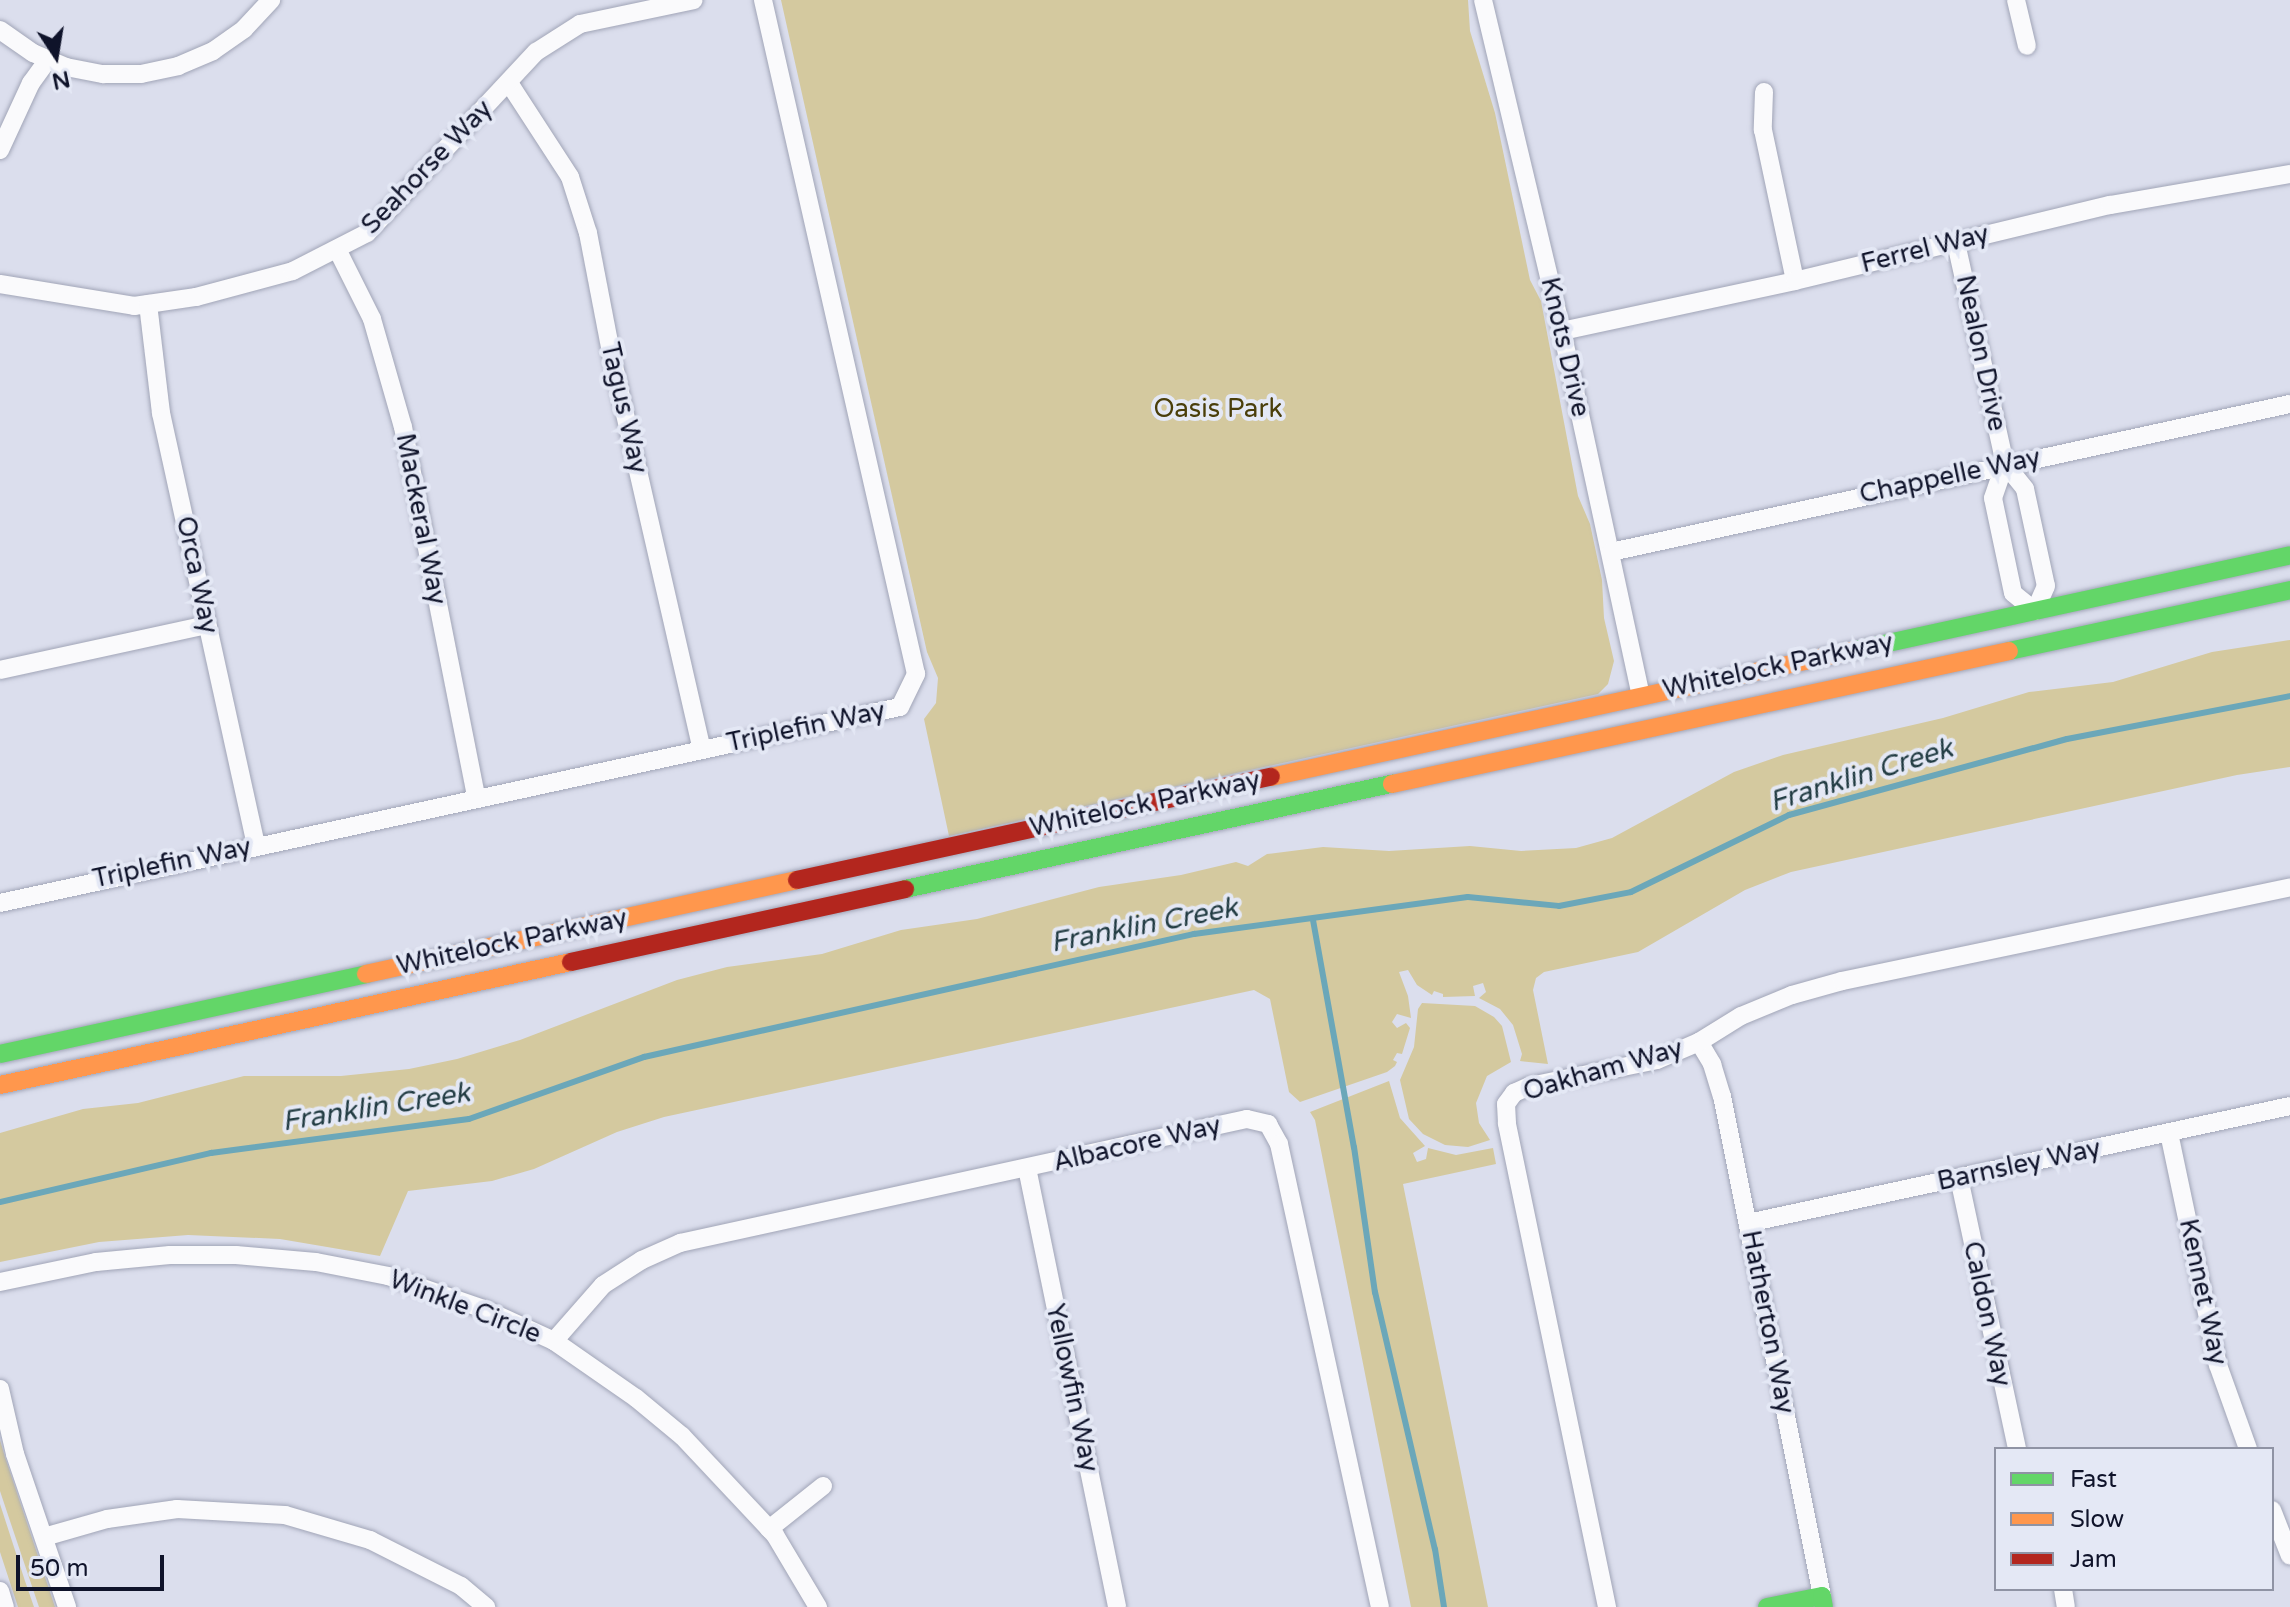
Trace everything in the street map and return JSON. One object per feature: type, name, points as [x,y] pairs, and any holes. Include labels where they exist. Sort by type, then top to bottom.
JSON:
[{"type":"main road","name":"Whitelock Parkway","points":[[0,1054],[2290,555]]},
{"type":"main road","name":"Whitelock Parkway","points":[[0,1085],[2290,590]]},
{"type":"main road","points":[[2035,611],[2042,643]]},
{"type":"main road","points":[[1767,1607],[1823,1601]]},
{"type":"street","points":[[0,30],[48,60],[113,75],[178,66],[229,41],[271,0]]},
{"type":"street","name":"Seahorse Way","points":[[0,284],[119,304],[148,304],[196,297],[293,271],[367,233],[536,52],[580,24],[694,0]]},
{"type":"street","name":"Triplefin Way","points":[[0,903],[900,707],[916,674],[763,0]]},
{"type":"street","name":"Knots Drive","points":[[1483,0],[1562,331],[1641,696]]},
{"type":"street","points":[[2016,0],[2027,46]]},
{"type":"street","points":[[0,150],[31,83],[48,60]]},
{"type":"street","name":"Tagus Way","points":[[509,83],[570,177],[588,233],[611,353],[702,750]]},
{"type":"street","points":[[1764,92],[1763,130],[1795,281]]},
{"type":"street","name":"Ferrel Way","points":[[1562,331],[1795,281],[2110,205],[2290,174]]},
{"type":"street","name":"Nealon Drive","points":[[1956,243],[2005,464],[2025,489],[2043,572],[2046,586],[2035,611],[2013,593],[1995,511],[1993,498],[2005,464]]},
{"type":"street","name":"Mackeral Way","points":[[337,249],[372,319],[403,427],[476,797]]},
{"type":"street","name":"Orca Way","points":[[148,304],[161,413],[256,845]]},
{"type":"street","name":"Chappelle Way","points":[[1611,552],[2290,404]]},
{"type":"street","points":[[0,670],[207,625]]},
{"type":"street","name":"Oakham Way","points":[[1607,1607],[1507,1123],[1506,1104],[1514,1093],[1530,1086],[1612,1072],[1657,1060],[1699,1042],[1741,1016],[1792,995],[1842,981],[2290,887]]},
{"type":"street","name":"Hatherton Way","points":[[1699,1042],[1712,1064],[1722,1096],[1823,1601]]},
{"type":"street","name":"Barnsley Way","points":[[1748,1223],[2290,1106]]},
{"type":"street","name":"Albacore Way","points":[[554,1341],[603,1285],[642,1260],[680,1243],[1247,1119],[1268,1124],[1279,1144],[1380,1607]]},
{"type":"street","name":"Kennet Way","points":[[2169,1133],[2218,1365],[2247,1447]]},
{"type":"street","name":"Yellowfin Way","points":[[1027,1168],[1117,1607]]},
{"type":"street","name":"Caldon Way","points":[[1959,1178],[2017,1447]]},
{"type":"street","name":"Winkle Circle","points":[[0,1282],[96,1262],[170,1255],[236,1255],[316,1262],[388,1276],[484,1309],[554,1341],[636,1398],[682,1436],[769,1529],[818,1607]]},
{"type":"street","points":[[0,1389],[15,1454],[67,1607]]},
{"type":"street","points":[[769,1529],[823,1486]]},
{"type":"street","points":[[44,1537],[107,1519],[177,1509],[285,1515],[370,1540],[461,1586],[486,1607]]},
{"type":"street","points":[[2274,1515],[2290,1556]]},
{"type":"street","points":[[0,1591],[5,1607]]},
{"type":"green space","name":"Oasis Park","points":[[781,0],[1468,0],[1470,31],[1495,113],[1530,280],[1541,301],[1578,496],[1590,524],[1602,580],[1604,618],[1614,661],[1608,684],[1598,694],[949,836],[924,719],[936,703],[938,678],[927,652]]},
{"type":"green space","points":[[2290,640],[2290,767],[2237,775],[1791,872],[1745,890],[1638,952],[1544,972],[1536,978],[1533,990],[1548,1064],[1520,1061],[1522,1054],[1513,1025],[1500,1009],[1479,998],[1486,992],[1483,983],[1473,986],[1475,996],[1443,997],[1443,994],[1434,991],[1432,995],[1417,985],[1408,970],[1399,972],[1408,996],[1411,1018],[1397,1014],[1392,1022],[1397,1028],[1406,1023],[1410,1028],[1402,1054],[1397,1053],[1393,1060],[1397,1062],[1395,1066],[1387,1072],[1300,1102],[1289,1092],[1270,999],[1254,990],[664,1117],[617,1132],[534,1169],[492,1181],[408,1191],[380,1256],[280,1239],[188,1235],[99,1242],[0,1262],[0,1133],[83,1109],[138,1103],[244,1076],[341,1076],[409,1069],[457,1059],[520,1040],[677,980],[727,967],[822,954],[901,930],[977,919],[1099,887],[1181,875],[1236,862],[1248,866],[1267,854],[1323,847],[1389,851],[1470,846],[1521,851],[1576,848],[1612,838],[1734,772],[1783,755],[1943,718],[2029,692],[2113,682],[2212,652]]},
{"type":"green space","points":[[1422,1003],[1475,1006],[1494,1017],[1502,1026],[1511,1062],[1487,1076],[1476,1103],[1479,1123],[1490,1140],[1468,1147],[1445,1145],[1423,1134],[1409,1119],[1400,1080],[1414,1047],[1418,1009]]},
{"type":"green space","points":[[1389,1081],[1400,1118],[1425,1146],[1413,1153],[1417,1162],[1426,1159],[1428,1148],[1456,1155],[1493,1148],[1496,1164],[1403,1184],[1488,1607],[1411,1607],[1315,1120],[1310,1112]]},
{"type":"green space","points":[[0,1440],[55,1607],[39,1607],[0,1491]]},
{"type":"green space","points":[[0,1504],[34,1607],[18,1607],[0,1552]]},
{"type":"waterway","name":"Franklin Creek","points":[[0,1202],[211,1153],[469,1119],[644,1057],[1194,934],[1468,897],[1559,906],[1631,892],[1789,815],[2067,739],[2290,696]]},
{"type":"waterway","points":[[1313,920],[1354,1147],[1375,1292],[1435,1549],[1444,1607]]},
{"type":"traffic: fast","points":[[1856,650],[2290,555]]},
{"type":"traffic: fast","points":[[2009,651],[2290,590]]},
{"type":"traffic: fast","points":[[905,889],[1392,784]]},
{"type":"traffic: fast","points":[[0,1054],[366,974]]},
{"type":"traffic: fast","points":[[1767,1607],[1822,1596],[1824,1607]]},
{"type":"traffic: slow","points":[[1271,777],[1856,650]]},
{"type":"traffic: slow","points":[[1392,784],[2009,651]]},
{"type":"traffic: slow","points":[[366,974],[797,880]]},
{"type":"traffic: slow","points":[[0,1085],[571,962]]},
{"type":"traffic: jam","points":[[797,880],[1271,777]]},
{"type":"traffic: jam","points":[[571,962],[905,889]]}]
